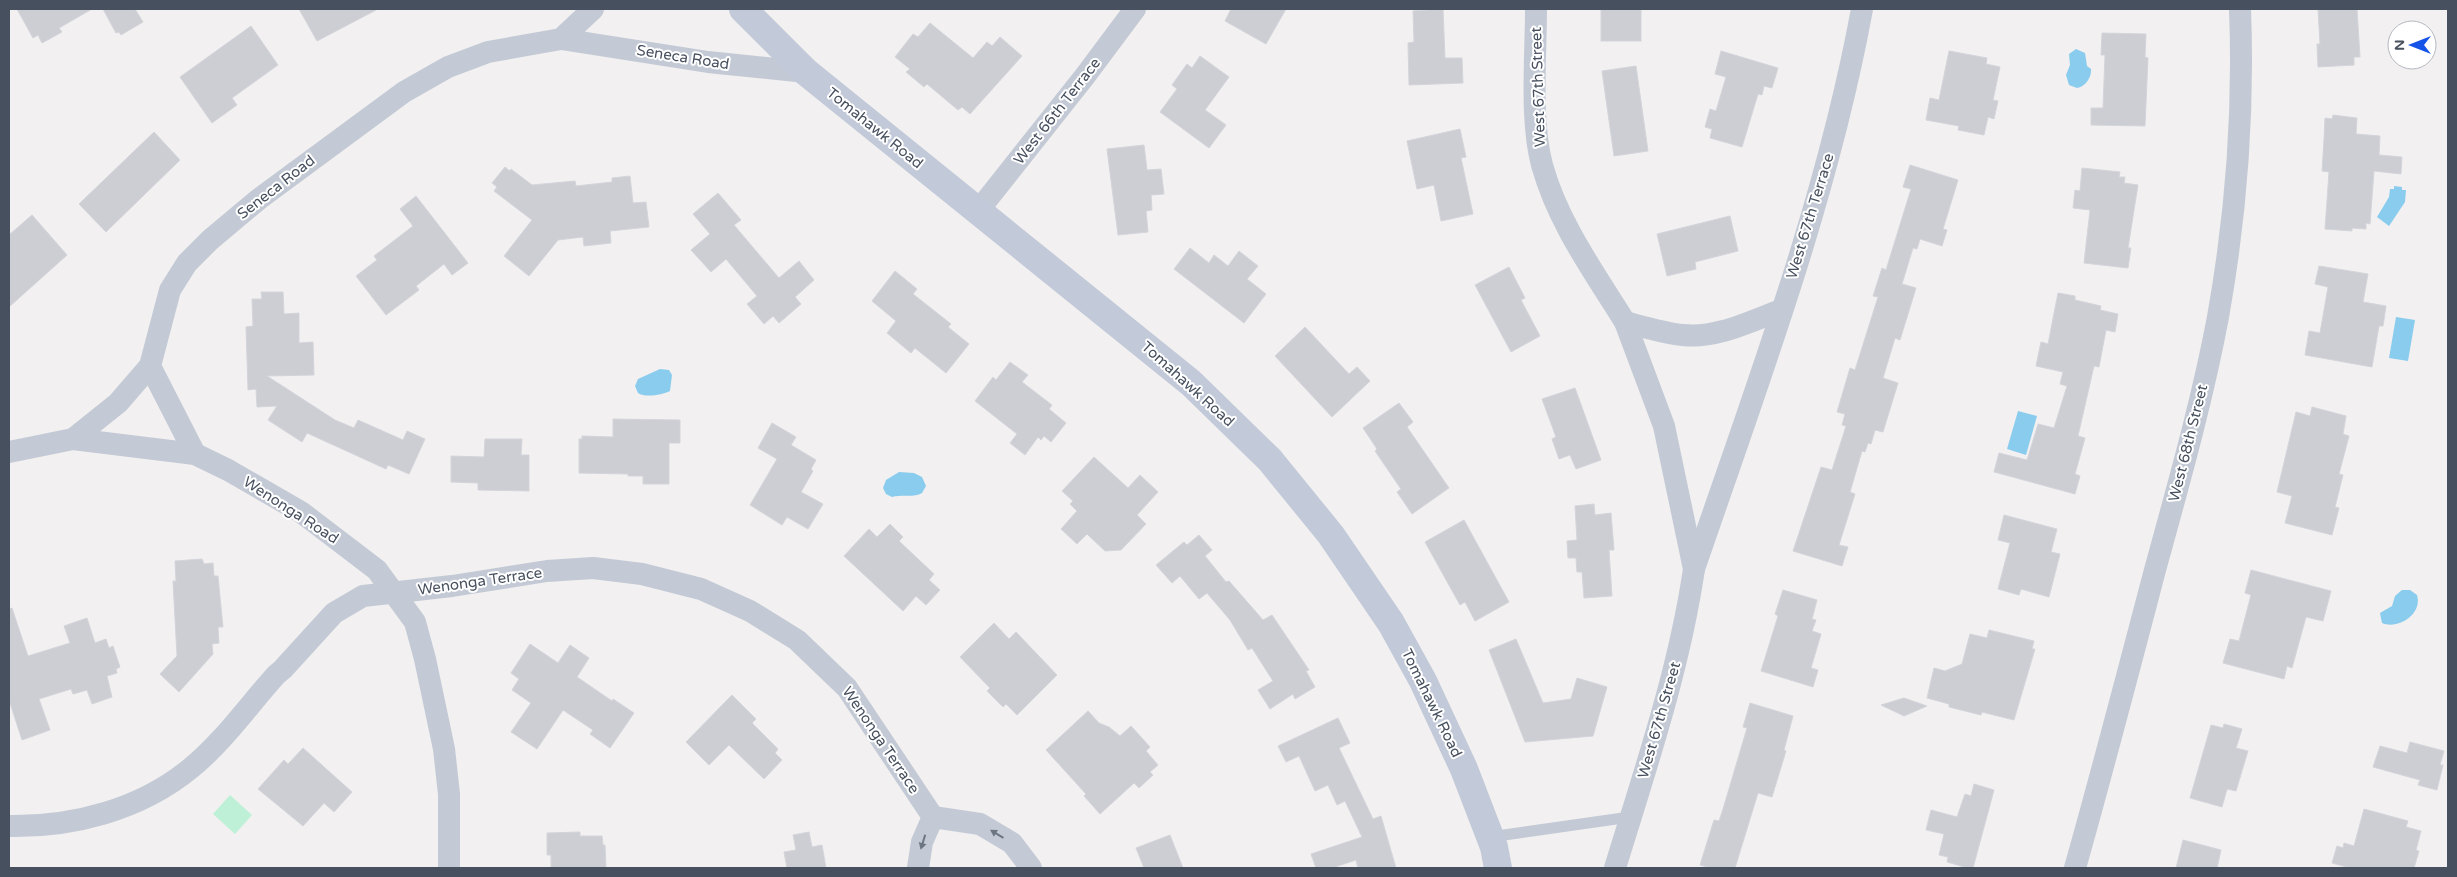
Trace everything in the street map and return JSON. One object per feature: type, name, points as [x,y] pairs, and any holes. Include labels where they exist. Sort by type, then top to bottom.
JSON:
[{"type":"street","points":[[561,40],[593,9]]},
{"type":"street","name":"Tomahawk Road","points":[[743,9],[806,72],[1206,396],[1270,460],[1325,527],[1391,623],[1424,681],[1464,769],[1490,837],[1498,868]]},
{"type":"street","name":"West 66th Terrace","points":[[978,211],[1079,84],[1135,9]]},
{"type":"street","name":"West 67th Street","points":[[1536,9],[1536,119],[1542,164],[1560,214],[1598,282],[1626,322],[1664,426],[1694,569]]},
{"type":"street","name":"West 67th Terrace","points":[[1745,419],[1834,138],[1852,67],[1862,9]]},
{"type":"street","name":"West 68th Street","points":[[2075,868],[2198,408],[2218,317],[2230,233],[2239,140],[2240,9]]},
{"type":"street","name":"Seneca Road","points":[[150,366],[170,290],[187,263],[259,199],[404,92],[448,67],[488,52],[561,40],[708,62],[806,72]]},
{"type":"street","points":[[1626,322],[1683,335],[1702,335],[1722,331],[1781,310]]},
{"type":"street","points":[[73,439],[118,403],[150,366],[195,454]]},
{"type":"street","name":"West 67th Street","points":[[1615,868],[1642,782],[1686,623],[1694,569],[1745,419]]},
{"type":"street","name":"Wenonga Road","points":[[9,452],[73,439],[195,454],[228,470],[324,528],[377,570],[415,622],[444,749],[449,794],[450,868]]},
{"type":"street","name":"Wenonga Terrace","points":[[9,826],[62,823],[84,819],[124,807],[171,782],[211,750],[276,675],[284,669],[334,613],[363,596],[452,586],[547,571],[593,568],[642,574],[701,589],[750,610],[797,640],[847,688],[933,817]]},
{"type":"street","points":[[918,868],[922,842],[933,817],[959,819],[980,824],[1012,843],[1031,868]]},
{"type":"lane","points":[[1490,837],[1630,817]]},
{"type":"green space","points":[[230,795],[252,815],[235,834],[213,814]]},
{"type":"water","points":[[2076,49],[2085,53],[2087,66],[2091,69],[2087,81],[2083,86],[2077,88],[2069,85],[2066,75],[2070,65],[2069,54]]},
{"type":"water","points":[[2394,186],[2402,187],[2402,190],[2406,190],[2405,202],[2389,226],[2377,217],[2389,197],[2390,189],[2394,189]]},
{"type":"water","points":[[2396,317],[2415,320],[2408,361],[2389,358]]},
{"type":"water","points":[[660,369],[669,370],[672,375],[670,391],[654,395],[641,395],[638,393],[635,386],[638,379]]},
{"type":"water","points":[[2018,411],[2037,416],[2026,455],[2007,449]]},
{"type":"water","points":[[899,472],[914,473],[922,477],[926,486],[922,493],[892,497],[886,494],[883,488],[886,480]]},
{"type":"water","points":[[2402,590],[2410,590],[2417,595],[2418,602],[2413,614],[2402,622],[2388,625],[2382,623],[2380,613],[2392,606],[2395,596]]},
{"type":"building","points":[[17,9],[92,9],[59,28],[62,32],[42,43],[38,35],[33,38]]},
{"type":"building","points":[[103,9],[135,9],[143,22],[121,35],[119,32],[116,33]]},
{"type":"building","points":[[299,9],[378,9],[317,41]]},
{"type":"building","points":[[1231,9],[1286,9],[1266,44],[1225,21]]},
{"type":"building","points":[[1443,9],[1445,58],[1462,58],[1463,83],[1409,85],[1408,43],[1414,42],[1413,11]]},
{"type":"building","points":[[1601,9],[1641,9],[1641,41],[1601,41]]},
{"type":"building","points":[[2318,9],[2357,9],[2360,57],[2354,57],[2354,65],[2318,67],[2317,44],[2320,44]]},
{"type":"building","points":[[930,23],[973,58],[987,42],[992,46],[1000,37],[1022,56],[970,114],[962,107],[958,110],[927,84],[924,87],[906,72],[910,69],[895,57],[913,34],[918,37]]},
{"type":"building","points":[[251,26],[278,65],[232,98],[237,105],[212,123],[180,77]]},
{"type":"building","points":[[2102,33],[2146,34],[2145,57],[2148,58],[2145,126],[2091,125],[2091,108],[2103,108],[2105,55],[2101,55]]},
{"type":"building","points":[[1721,51],[1778,68],[1772,88],[1764,86],[1762,95],[1758,94],[1742,147],[1710,138],[1712,129],[1705,127],[1710,109],[1716,111],[1726,77],[1715,74]]},
{"type":"building","points":[[1949,51],[1987,58],[1986,64],[2000,67],[1993,100],[1998,101],[1994,119],[1988,117],[1984,135],[1958,130],[1959,126],[1926,120],[1930,98],[1939,100]]},
{"type":"building","points":[[1200,56],[1229,77],[1205,110],[1226,125],[1209,148],[1160,112],[1177,89],[1172,85],[1187,64],[1192,68]]},
{"type":"building","points":[[1636,66],[1648,151],[1614,156],[1602,71]]},
{"type":"building","points":[[2333,115],[2357,118],[2356,134],[2380,136],[2379,155],[2402,157],[2401,174],[2374,171],[2370,224],[2366,223],[2366,229],[2352,228],[2352,231],[2325,229],[2329,172],[2322,171],[2325,118],[2332,119]]},
{"type":"building","points":[[1460,129],[1466,157],[1461,158],[1473,214],[1441,221],[1434,185],[1417,189],[1407,141]]},
{"type":"building","points":[[154,132],[180,160],[106,232],[79,204]]},
{"type":"building","points":[[1144,145],[1147,170],[1161,169],[1164,194],[1151,195],[1152,210],[1146,211],[1148,232],[1118,235],[1107,149]]},
{"type":"building","points":[[1910,165],[1958,180],[1943,229],[1947,230],[1942,246],[1920,239],[1917,249],[1913,248],[1902,284],[1916,288],[1900,340],[1895,338],[1883,378],[1898,383],[1883,432],[1875,430],[1871,444],[1868,443],[1865,452],[1862,451],[1850,492],[1855,494],[1839,545],[1848,547],[1842,566],[1793,551],[1821,467],[1832,470],[1846,426],[1842,425],[1845,414],[1837,412],[1850,368],[1855,370],[1878,297],[1873,296],[1882,268],[1886,270],[1911,189],[1903,187]]},
{"type":"building","points":[[505,167],[510,171],[511,169],[532,185],[575,181],[576,186],[612,182],[612,178],[630,176],[633,203],[646,202],[649,227],[610,231],[611,243],[584,246],[583,237],[558,240],[529,276],[504,256],[532,220],[494,191],[497,187],[492,183]]},
{"type":"building","points":[[2082,168],[2120,172],[2119,177],[2125,177],[2124,183],[2138,185],[2128,248],[2131,248],[2128,268],[2084,263],[2090,210],[2073,208],[2075,190],[2080,191]]},
{"type":"building","points":[[718,193],[741,220],[734,225],[779,278],[799,261],[814,280],[795,297],[801,304],[779,323],[773,316],[764,324],[747,304],[757,296],[726,259],[711,272],[691,250],[710,234],[693,214]]},
{"type":"building","points":[[416,196],[468,263],[452,275],[444,264],[416,286],[419,290],[386,315],[356,276],[377,260],[374,256],[413,226],[400,209]]},
{"type":"building","points":[[32,215],[67,255],[9,307],[9,235]]},
{"type":"building","points":[[1730,216],[1738,251],[1695,262],[1696,269],[1667,276],[1657,234]]},
{"type":"building","points":[[1190,248],[1209,263],[1214,255],[1228,266],[1239,251],[1258,266],[1247,279],[1266,294],[1244,323],[1174,269]]},
{"type":"building","points":[[2319,266],[2368,274],[2363,302],[2386,306],[2383,326],[2379,326],[2372,367],[2305,355],[2309,331],[2320,333],[2328,287],[2315,284]]},
{"type":"building","points":[[1509,267],[1525,298],[1521,300],[1540,336],[1511,352],[1475,285]]},
{"type":"building","points":[[895,271],[917,289],[913,294],[951,324],[948,327],[969,344],[946,373],[915,348],[911,353],[887,333],[896,321],[872,301]]},
{"type":"building","points":[[261,292],[283,292],[284,314],[299,313],[299,343],[313,342],[314,375],[267,376],[335,420],[354,428],[358,420],[403,440],[407,431],[425,439],[409,474],[388,465],[386,469],[307,433],[302,442],[268,420],[277,406],[257,407],[256,389],[248,390],[246,327],[253,326],[252,299],[262,299]]},
{"type":"building","points":[[2058,293],[2075,296],[2075,300],[2101,306],[2100,310],[2118,314],[2115,332],[2106,330],[2099,367],[2094,366],[2078,436],[2085,438],[2075,474],[2080,476],[2075,494],[1994,472],[1999,453],[2027,460],[2038,424],[2054,428],[2067,386],[2060,384],[2063,372],[2036,366],[2041,342],[2048,344]]},
{"type":"building","points":[[1305,327],[1349,374],[1357,367],[1370,381],[1332,417],[1275,356]]},
{"type":"building","points":[[1010,362],[1028,375],[1022,382],[1052,405],[1049,409],[1066,423],[1051,442],[1044,436],[1041,440],[1038,437],[1025,455],[1010,443],[1017,434],[975,401],[993,377],[996,380]]},
{"type":"building","points":[[1575,388],[1601,460],[1576,469],[1570,455],[1559,459],[1552,439],[1556,437],[1542,399]]},
{"type":"building","points":[[1399,403],[1413,422],[1407,427],[1449,488],[1412,514],[1397,492],[1401,489],[1375,451],[1377,449],[1363,428]]},
{"type":"building","points":[[2312,407],[2346,416],[2343,434],[2349,436],[2339,474],[2343,475],[2335,507],[2339,508],[2332,535],[2285,523],[2292,496],[2277,492],[2296,412],[2310,416]]},
{"type":"building","points":[[613,419],[680,420],[680,443],[669,443],[669,484],[643,484],[643,476],[628,476],[628,474],[579,473],[579,439],[582,439],[582,436],[613,437]]},
{"type":"building","points":[[772,423],[796,437],[791,445],[816,460],[811,469],[813,471],[801,492],[823,504],[808,529],[787,517],[782,525],[750,505],[777,459],[758,448]]},
{"type":"building","points":[[485,439],[522,439],[521,455],[529,455],[529,491],[478,490],[478,483],[451,482],[451,456],[484,457]]},
{"type":"building","points":[[1094,457],[1128,488],[1140,475],[1158,492],[1137,515],[1146,524],[1121,550],[1105,551],[1087,534],[1077,544],[1061,529],[1077,511],[1070,504],[1073,501],[1062,491]]},
{"type":"building","points":[[1594,504],[1595,515],[1611,513],[1614,550],[1609,550],[1612,596],[1584,598],[1582,572],[1577,572],[1576,558],[1568,558],[1567,541],[1577,540],[1575,506]]},
{"type":"building","points":[[2004,515],[2057,529],[2051,552],[2060,554],[2049,597],[2021,589],[2019,595],[1998,589],[2010,543],[1998,540]]},
{"type":"building","points":[[1464,520],[1509,602],[1475,621],[1465,602],[1460,605],[1425,542]]},
{"type":"building","points":[[890,524],[903,537],[899,541],[934,574],[929,580],[940,590],[926,605],[916,596],[903,611],[844,556],[869,529],[877,537]]},
{"type":"building","points":[[1199,535],[1212,550],[1205,556],[1226,582],[1229,581],[1263,620],[1272,615],[1309,670],[1306,671],[1315,687],[1295,699],[1293,694],[1270,709],[1258,690],[1273,681],[1252,648],[1248,650],[1230,620],[1207,593],[1199,599],[1180,576],[1172,583],[1156,565],[1184,542],[1187,545]]},
{"type":"building","points":[[202,559],[204,564],[213,563],[214,576],[218,576],[223,627],[218,627],[219,643],[212,644],[213,654],[179,692],[160,674],[177,656],[173,581],[176,581],[175,561]]},
{"type":"building","points":[[2251,570],[2331,591],[2323,621],[2306,617],[2292,668],[2287,666],[2284,679],[2223,663],[2230,639],[2239,641],[2251,595],[2245,593]]},
{"type":"building","points":[[1783,590],[1817,600],[1812,619],[1816,620],[1812,631],[1821,634],[1811,668],[1818,670],[1813,687],[1761,671],[1778,616],[1775,614]]},
{"type":"building","points":[[12,608],[28,656],[70,643],[64,626],[87,618],[95,643],[106,639],[109,648],[113,646],[120,667],[116,669],[117,673],[107,676],[112,697],[92,704],[87,690],[73,694],[71,689],[39,699],[50,730],[22,740],[9,700],[9,609]]},
{"type":"building","points":[[994,623],[1009,639],[1016,632],[1057,675],[1017,715],[1006,704],[1003,707],[987,691],[990,688],[960,657]]},
{"type":"building","points":[[1989,630],[2034,641],[2032,649],[2035,649],[2014,720],[1982,712],[1981,715],[1949,707],[1949,704],[1927,698],[1934,668],[1945,671],[1962,664],[1970,634],[1987,638]]},
{"type":"building","points":[[1516,639],[1543,703],[1571,699],[1577,678],[1607,687],[1593,736],[1525,742],[1489,650]]},
{"type":"building","points":[[530,644],[558,663],[570,645],[589,658],[577,677],[612,701],[613,699],[634,713],[610,748],[590,734],[593,730],[563,710],[537,749],[511,732],[531,703],[512,690],[519,679],[511,673]]},
{"type":"building","points":[[732,695],[756,719],[752,723],[778,749],[775,753],[782,760],[764,779],[729,745],[709,765],[686,742]]},
{"type":"building","points":[[1904,698],[1927,706],[1904,716],[1881,705]]},
{"type":"building","points":[[1750,703],[1793,716],[1784,750],[1786,751],[1772,797],[1758,793],[1735,868],[1711,868],[1700,865],[1714,820],[1719,821],[1723,809],[1747,728],[1743,727]]},
{"type":"building","points":[[1088,711],[1099,723],[1109,727],[1120,736],[1131,726],[1150,747],[1146,751],[1158,765],[1150,772],[1153,775],[1139,788],[1134,783],[1100,814],[1084,796],[1086,794],[1046,750]]},
{"type":"building","points":[[1338,718],[1350,743],[1339,748],[1373,819],[1381,816],[1396,868],[1358,868],[1356,860],[1332,868],[1316,868],[1311,854],[1362,837],[1345,801],[1337,805],[1328,785],[1315,791],[1299,756],[1286,762],[1278,746]]},
{"type":"building","points":[[2224,724],[2242,729],[2236,748],[2248,751],[2236,791],[2227,789],[2222,807],[2190,798],[2211,725],[2223,728]]},
{"type":"building","points":[[2410,742],[2444,751],[2437,790],[2418,785],[2420,780],[2373,767],[2380,746],[2407,753]]},
{"type":"building","points":[[303,748],[352,792],[334,812],[324,803],[303,826],[258,789],[284,760],[288,764]]},
{"type":"building","points":[[1974,784],[1994,790],[1973,868],[1968,868],[1947,862],[1948,857],[1939,855],[1944,834],[1926,830],[1931,810],[1957,817],[1965,794],[1971,796]]},
{"type":"building","points":[[2364,809],[2408,821],[2406,827],[2421,831],[2416,850],[2419,851],[2414,868],[2350,868],[2332,863],[2337,846],[2343,848],[2344,843],[2354,846]]},
{"type":"building","points":[[580,832],[580,836],[602,836],[603,845],[605,845],[606,868],[551,868],[551,855],[547,855],[547,833]]},
{"type":"building","points":[[809,832],[812,847],[822,845],[826,868],[787,868],[784,852],[796,850],[793,835]]},
{"type":"building","points":[[1170,835],[1183,868],[1144,868],[1136,848]]},
{"type":"building","points":[[2183,840],[2221,850],[2217,868],[2176,868]]}]
